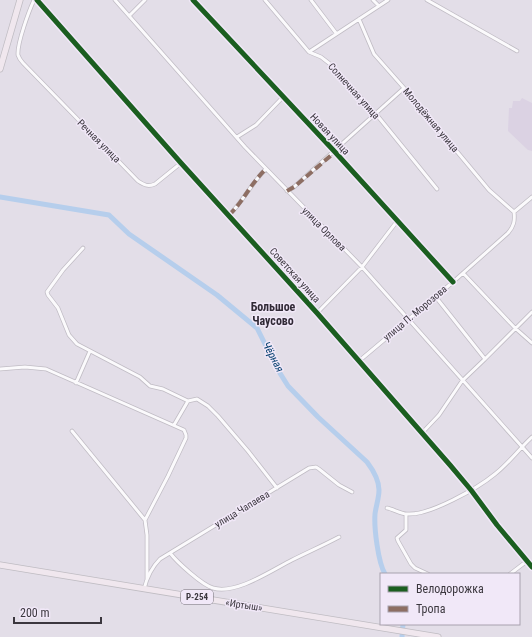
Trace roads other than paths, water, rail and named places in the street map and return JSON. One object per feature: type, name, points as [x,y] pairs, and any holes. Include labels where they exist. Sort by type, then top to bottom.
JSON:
[{"type":"highway","points":[[0,69],[20,0]]},
{"type":"highway","name":"«Иртыш»","points":[[0,565],[438,637]]},
{"type":"street","name":"Речная улица","points":[[34,0],[30,8],[19,50],[19,58],[23,63],[138,181],[150,186],[155,184],[181,163]]},
{"type":"street","name":"Советская улица","points":[[38,0],[422,433],[471,490],[497,525],[532,567]]},
{"type":"street","name":"улица Орлова","points":[[115,0],[266,169],[362,267],[532,458]]},
{"type":"street","points":[[129,16],[145,0]]},
{"type":"street","name":"Новая улица","points":[[193,0],[398,220],[453,282]]},
{"type":"street","name":"Солнечная улица","points":[[265,0],[309,52],[326,60],[376,114],[437,189]]},
{"type":"street","points":[[310,0],[336,33]]},
{"type":"street","points":[[373,0],[379,6]]},
{"type":"street","points":[[309,52],[388,0]]},
{"type":"street","points":[[427,0],[517,51]]},
{"type":"street","name":"Молодёжная улица","points":[[359,19],[374,54],[489,190],[514,212]]},
{"type":"street","points":[[287,191],[294,187],[335,152],[404,88]]},
{"type":"street","points":[[237,137],[256,125],[283,97]]},
{"type":"street","points":[[229,215],[236,208],[257,177],[266,169]]},
{"type":"street","points":[[514,212],[532,196]]},
{"type":"street","name":"улица П. Морозова","points":[[359,361],[453,282],[508,233],[513,228],[515,221],[514,212]]},
{"type":"street","points":[[317,313],[362,267],[398,220]]},
{"type":"street","points":[[84,248],[63,270],[47,292],[48,296],[58,308],[68,336],[77,344],[140,377],[150,386],[163,389],[188,401],[197,399],[208,406],[248,451],[277,488]]},
{"type":"street","points":[[463,273],[515,328],[532,343]]},
{"type":"street","points":[[435,296],[485,359]]},
{"type":"street","points":[[422,433],[439,415],[462,381],[532,312]]},
{"type":"street","points":[[76,383],[90,351]]},
{"type":"street","points":[[0,369],[25,367],[41,368],[182,428],[186,432],[186,438],[145,520]]},
{"type":"street","points":[[174,425],[188,401]]},
{"type":"street","points":[[72,431],[145,520],[147,535],[146,578]]},
{"type":"street","points":[[387,508],[406,514],[416,514],[434,508],[471,490],[495,475],[532,437]]},
{"type":"street","name":"улица Чапаева","points":[[144,589],[146,578],[156,562],[308,468],[313,467],[319,469],[339,485],[352,492]]},
{"type":"street","points":[[406,514],[406,530],[397,538],[398,541],[411,564],[415,568],[426,573]]},
{"type":"street","points":[[170,553],[201,581],[214,588],[226,589],[247,583],[339,537]]},
{"type":"street","points":[[511,573],[527,561]]},
{"type":"waterway","name":"Чёрная","points":[[0,197],[109,215],[129,234],[217,295],[257,328],[278,370],[288,386],[318,417],[367,462],[375,475],[379,490],[375,514],[376,536],[380,562],[385,573]]},
{"type":"waterway","name":"Чёрная","points":[[402,637],[403,625]]},
{"type":"district","name":"Большое Чаусово","points":[[273,314]]}]
